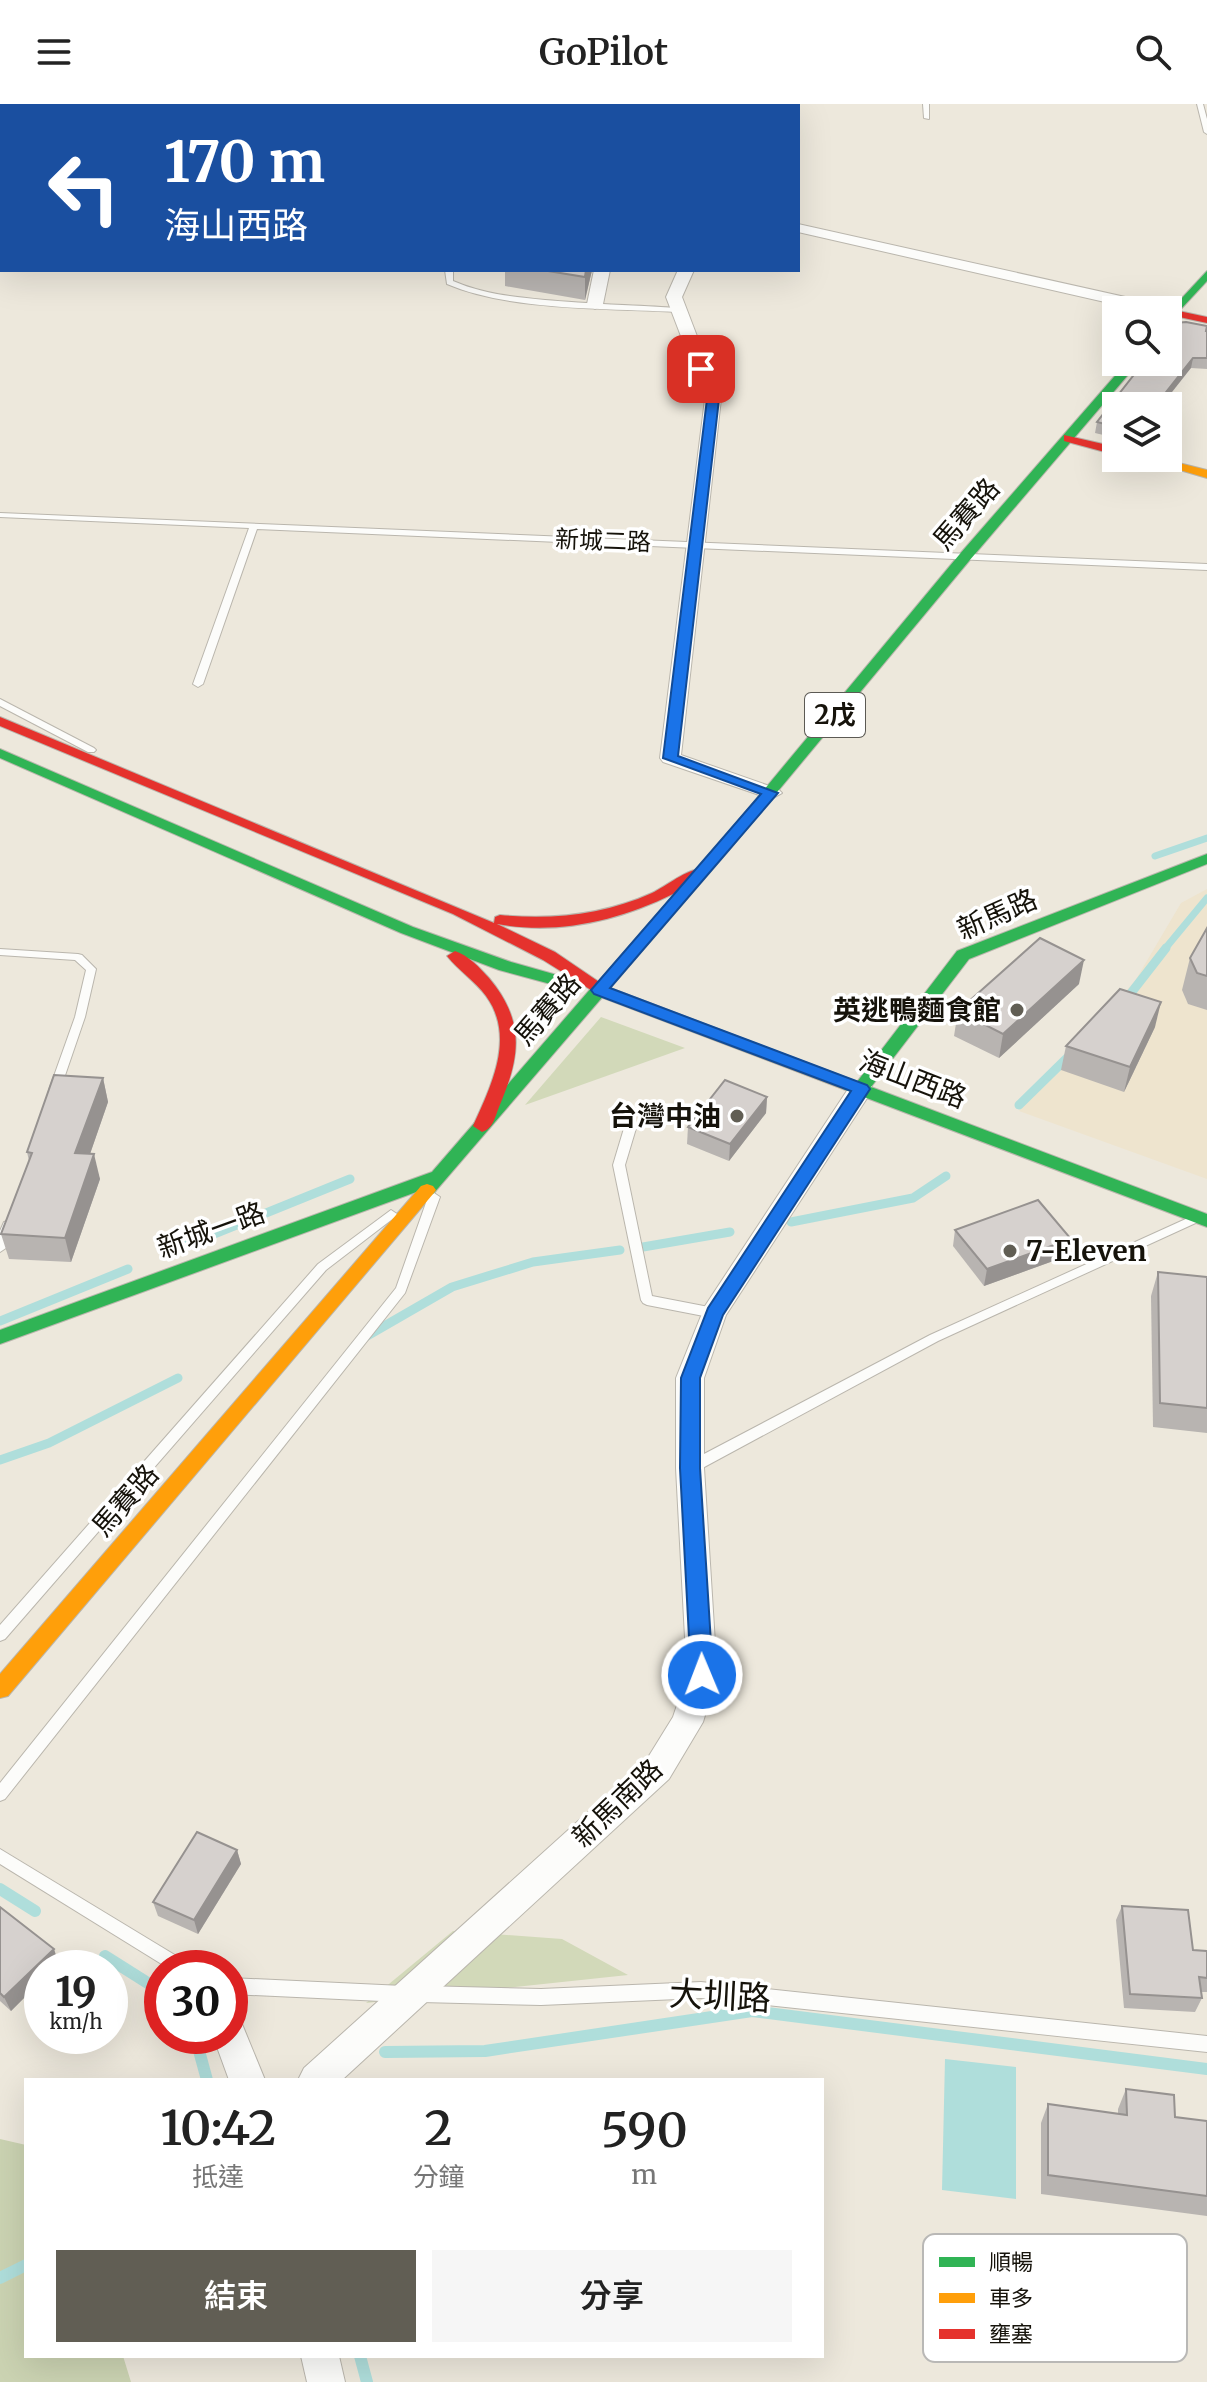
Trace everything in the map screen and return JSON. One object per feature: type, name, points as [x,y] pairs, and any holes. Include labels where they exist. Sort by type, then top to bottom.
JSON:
[{"type":"main road","points":[[1182,300],[1206,276]]},
{"type":"main road","points":[[1182,316],[1207,320]]},
{"type":"main road","name":"馬賽路","points":[[0,1689],[771,793],[964,558],[1121,376]]},
{"type":"main road","points":[[1068,438],[1102,447]]},
{"type":"main road","points":[[1182,468],[1207,474]]},
{"type":"main road","points":[[0,721],[458,911],[532,945],[574,969],[599,990]]},
{"type":"main road","points":[[0,755],[407,930],[539,977],[599,990]]},
{"type":"main road","name":"新馬路","points":[[861,1089],[963,955],[1207,859]]},
{"type":"main road","points":[[458,911],[512,922],[568,924],[639,908],[667,895],[702,872]]},
{"type":"main road","points":[[407,930],[456,957],[483,978],[495,992],[504,1012],[507,1058],[501,1086],[482,1126]]},
{"type":"main road","name":"海山西路","points":[[599,990],[1204,1219]]},
{"type":"main road","name":"新城一路","points":[[0,1337],[441,1175]]},
{"type":"street","points":[[800,228],[1102,299]]},
{"type":"street","points":[[595,304],[602,272]]},
{"type":"street","points":[[685,272],[674,297],[713,399],[670,758],[771,793]]},
{"type":"street","name":"新馬南路","points":[[318,2078],[658,1769],[687,1722],[702,1675],[690,1468],[690,1378],[714,1313],[861,1089]]},
{"type":"street","points":[[237,2054],[246,2078]]},
{"type":"street","points":[[320,2358],[326,2382]]},
{"type":"lane","points":[[926,104],[927,118]]},
{"type":"lane","points":[[1200,104],[1207,132]]},
{"type":"lane","points":[[449,272],[450,282],[473,291],[509,298],[677,310]]},
{"type":"lane","name":"新城二路","points":[[0,515],[1207,567]]},
{"type":"lane","points":[[198,684],[254,526]]},
{"type":"lane","points":[[0,702],[154,783]]},
{"type":"lane","points":[[0,952],[78,957],[91,969],[80,1017],[50,1104]]},
{"type":"lane","points":[[631,1125],[619,1165],[647,1300],[714,1313]]},
{"type":"lane","points":[[0,1635],[322,1267],[441,1175]]},
{"type":"lane","points":[[0,1794],[401,1290],[441,1175]]},
{"type":"lane","points":[[0,1248],[10,1219]]},
{"type":"lane","points":[[690,1468],[934,1338],[1204,1219]]},
{"type":"lane","points":[[0,1856],[153,1950]]},
{"type":"lane","name":"大圳路","points":[[248,1987],[541,1997],[701,1990],[1207,2044]]},
{"type":"shaded area","points":[[1207,889],[1207,1179],[1019,1111],[1135,981],[1181,903]]},
{"type":"green space","points":[[601,1017],[685,1048],[525,1105]]},
{"type":"green space","points":[[453,1931],[562,1939],[628,1975],[366,2003]]},
{"type":"green space","points":[[0,2139],[24,2145],[24,2358],[124,2358],[131,2382],[0,2382]]},
{"type":"water","points":[[945,2059],[1016,2067],[1016,2199],[942,2190]]},
{"type":"building","points":[[554,272],[586,272],[585,277]]},
{"type":"building","points":[[1182,322],[1207,326],[1207,358],[1193,358],[1182,372]]},
{"type":"building","points":[[1133,376],[1179,376],[1166,392],[1120,392]]},
{"type":"building","points":[[1207,928],[1207,976],[1197,973],[1190,958]]},
{"type":"building","points":[[1040,938],[1084,960],[1003,1034],[958,1011]]},
{"type":"building","points":[[1120,989],[1161,1002],[1130,1067],[1066,1046]]},
{"type":"building","points":[[54,1075],[103,1078],[75,1153],[94,1154],[65,1238],[1,1234],[32,1153],[27,1152]]},
{"type":"building","points":[[725,1080],[767,1097],[730,1144],[688,1127]]},
{"type":"building","points":[[1038,1200],[1071,1239],[987,1269],[955,1230]]},
{"type":"building","points":[[1158,1272],[1207,1277],[1207,1408],[1160,1403]]},
{"type":"building","points":[[197,1832],[237,1850],[194,1920],[153,1902]]},
{"type":"building","points":[[1122,1906],[1188,1910],[1193,1950],[1207,1951],[1207,1978],[1199,1977],[1202,1998],[1130,1994]]},
{"type":"building","points":[[0,1907],[54,1949],[24,1950],[24,1978],[4,1997],[0,1993]]},
{"type":"building","points":[[1126,2089],[1174,2095],[1175,2117],[1207,2121],[1207,2196],[1048,2175],[1048,2104],[1127,2115]]},
{"type":"waterway","points":[[1155,856],[1207,838]]},
{"type":"waterway","points":[[1164,950],[1207,898]]},
{"type":"waterway","points":[[1124,1002],[1166,948]]},
{"type":"waterway","points":[[1019,1105],[1071,1054]]},
{"type":"waterway","points":[[791,1222],[913,1198],[946,1176]]},
{"type":"waterway","points":[[187,1245],[350,1179]]},
{"type":"waterway","points":[[643,1247],[730,1232]]},
{"type":"waterway","points":[[367,1336],[452,1287],[533,1262],[620,1250]]},
{"type":"waterway","points":[[0,1321],[128,1269]]},
{"type":"waterway","points":[[0,1460],[49,1443],[178,1378]]},
{"type":"waterway","points":[[0,1889],[35,1911]]},
{"type":"waterway","points":[[128,1971],[144,1981]]},
{"type":"waterway","points":[[385,2052],[485,2051],[752,2011],[1207,2069]]},
{"type":"waterway","points":[[200,2054],[206,2078]]},
{"type":"waterway","points":[[0,2278],[24,2266]]},
{"type":"waterway","points":[[361,2358],[367,2382]]},
{"type":"traffic: fast","points":[[1182,303],[1207,274]]},
{"type":"traffic: fast","points":[[724,847],[964,558],[1121,376]]},
{"type":"traffic: fast","points":[[0,753],[407,930],[505,966],[558,981]]},
{"type":"traffic: fast","points":[[861,1089],[963,955],[1207,859]]},
{"type":"traffic: fast","points":[[427,1190],[599,990]]},
{"type":"traffic: fast","points":[[849,1085],[1207,1221]]},
{"type":"traffic: fast","points":[[0,1337],[440,1176]]},
{"type":"traffic: slow","points":[[1182,468],[1207,474]]},
{"type":"traffic: slow","points":[[724,847],[599,990],[849,1085]]},
{"type":"traffic: slow","points":[[0,1689],[427,1190]]},
{"type":"traffic: jam","points":[[1182,315],[1207,320]]},
{"type":"traffic: jam","points":[[1068,438],[1102,447]]},
{"type":"traffic: jam","points":[[0,721],[458,911],[549,956],[599,990]]},
{"type":"traffic: jam","points":[[500,920],[554,923],[605,915],[654,898],[702,872]]},
{"type":"traffic: jam","points":[[455,956],[495,995],[509,1033],[503,1075],[482,1126]]},
{"type":"place","name":"英逃鴨麵食館","points":[[1017,1010]]},
{"type":"place","name":"台灣中油","points":[[737,1116]]},
{"type":"place","name":"7-Eleven","points":[[1010,1251]]},
{"type":"route","points":[[701,369],[713,399],[670,758],[771,793],[599,990],[861,1089],[714,1313],[690,1378],[690,1468],[702,1633],[702,1675]]}]
